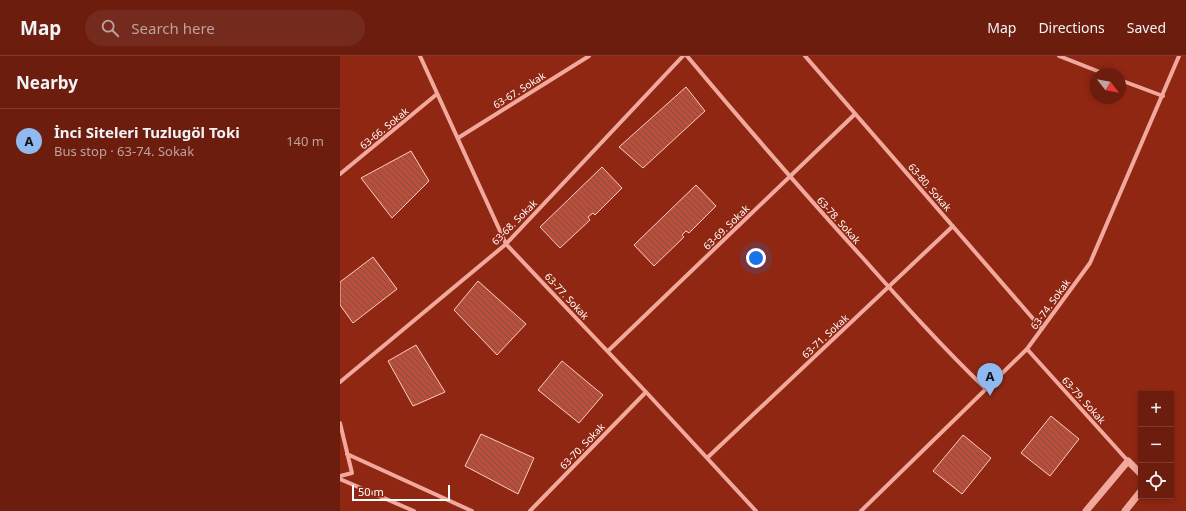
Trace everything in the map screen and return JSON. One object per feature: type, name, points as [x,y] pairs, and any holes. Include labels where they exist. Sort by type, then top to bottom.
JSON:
[{"type":"street","name":"63-77. Sokak","points":[[420,56],[506,244],[608,351],[756,511]]},
{"type":"street","name":"63-67. Sokak","points":[[458,138],[589,56]]},
{"type":"street","name":"63-68. Sokak","points":[[340,382],[506,244],[683,56]]},
{"type":"street","name":"63-78. Sokak","points":[[687,56],[790,177],[888,287],[956,360],[986,389]]},
{"type":"street","name":"63-80. Sokak","points":[[805,56],[1042,329]]},
{"type":"street","points":[[1059,56],[1090,68]]},
{"type":"street","name":"63-74. Sokak","points":[[861,511],[1027,350],[1090,263],[1179,56]]},
{"type":"street","points":[[1126,82],[1162,96]]},
{"type":"street","name":"63-66. Sokak","points":[[340,174],[437,94]]},
{"type":"street","name":"63-69. Sokak","points":[[608,351],[855,114]]},
{"type":"street","name":"63-71. Sokak","points":[[707,458],[953,226]]},
{"type":"street","name":"63-79. Sokak","points":[[1027,350],[1128,461]]},
{"type":"street","name":"63-70. Sokak","points":[[530,511],[646,392]]},
{"type":"street","points":[[340,423],[352,473],[340,477]]},
{"type":"street","points":[[347,454],[472,511]]},
{"type":"street","points":[[1086,511],[1128,461],[1138,471]]},
{"type":"street","points":[[340,477],[414,511]]},
{"type":"street","points":[[1124,511],[1138,495]]},
{"type":"building","points":[[686,87],[705,111],[643,168],[619,147]]},
{"type":"building","points":[[411,151],[429,181],[392,218],[361,178]]},
{"type":"building","points":[[602,167],[622,188],[595,215],[593,213],[588,217],[590,220],[560,248],[540,227]]},
{"type":"building","points":[[696,185],[716,206],[689,233],[686,231],[682,235],[684,237],[654,266],[634,245]]},
{"type":"building","points":[[373,257],[397,289],[353,323],[340,305],[340,282]]},
{"type":"building","points":[[478,281],[526,324],[497,355],[454,310]]},
{"type":"building","points":[[416,345],[445,392],[413,406],[388,361]]},
{"type":"building","points":[[562,361],[603,395],[579,423],[538,390]]},
{"type":"building","points":[[1051,416],[1079,439],[1050,476],[1021,453]]},
{"type":"building","points":[[481,434],[534,458],[518,494],[465,466]]},
{"type":"building","points":[[963,435],[991,458],[962,494],[933,471]]},
{"type":"place","name":"İnci Siteleri Tuzlugöl Toki","points":[[990,396]]}]
